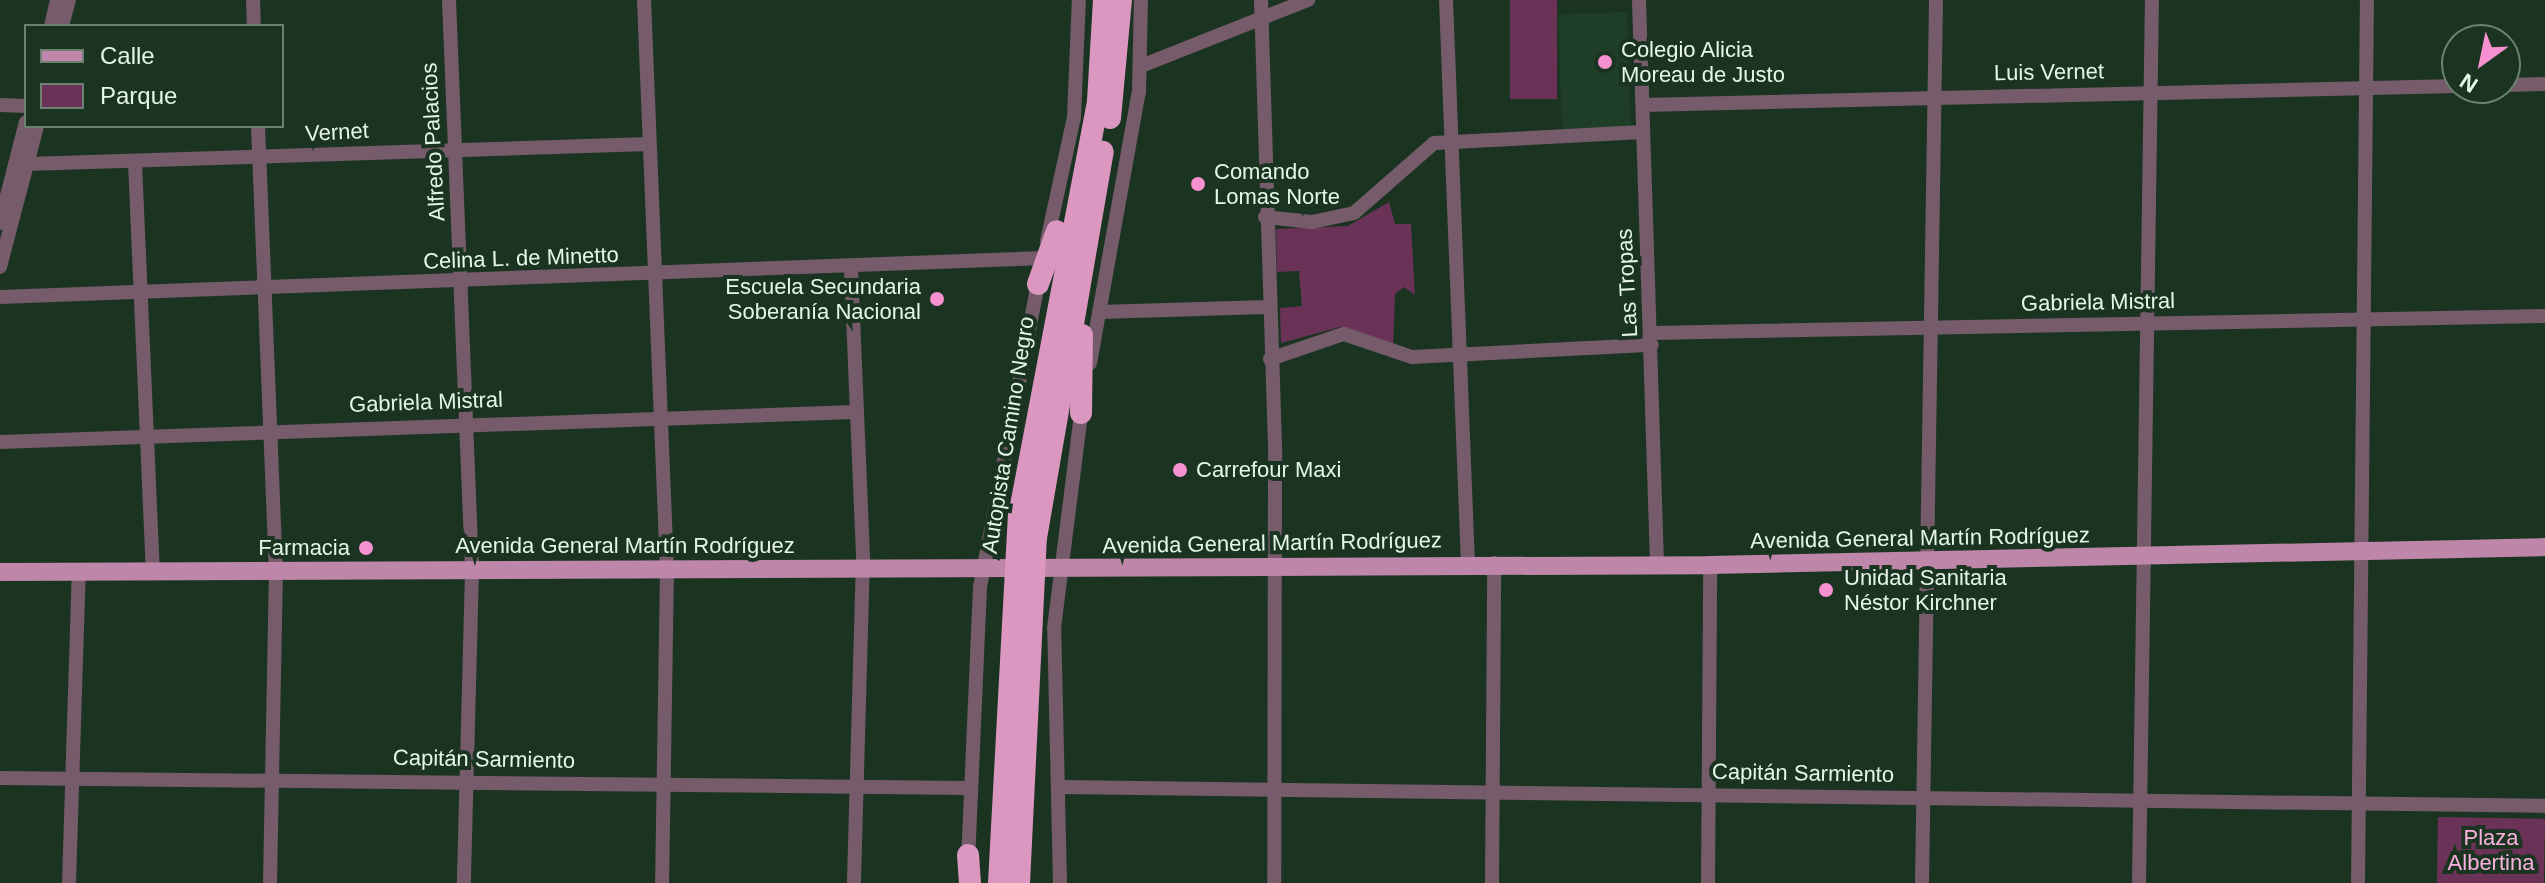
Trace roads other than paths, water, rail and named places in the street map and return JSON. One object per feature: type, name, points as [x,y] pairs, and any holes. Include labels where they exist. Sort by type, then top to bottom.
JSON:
[{"type":"highway","name":"Autopista Camino Negro","points":[[999,883],[1015,694],[1028,453],[1103,68],[1104,0]]},
{"type":"highway","name":"Autopista Camino Negro","points":[[1019,883],[1015,694],[1045,469],[1105,142],[1121,0]]},
{"type":"highway","points":[[1038,284],[1103,68]]},
{"type":"highway","points":[[1081,413],[1077,358],[1105,142]]},
{"type":"highway","points":[[968,855],[969,883]]},
{"type":"main road","name":"Avenida General Martín Rodríguez","points":[[0,572],[982,570],[1494,563],[1710,565],[2545,547]]},
{"type":"street","points":[[51,24],[57,0]]},
{"type":"street","points":[[63,24],[69,0]]},
{"type":"street","points":[[253,0],[254,24]]},
{"type":"street","name":"Alfredo Palacios","points":[[449,0],[472,571],[464,883]]},
{"type":"street","points":[[644,0],[667,570],[662,883]]},
{"type":"street","points":[[968,855],[967,788],[982,570],[1074,117],[1079,0]]},
{"type":"street","points":[[1060,883],[1061,787],[1054,628],[1059,569],[1081,413],[1141,66],[1141,0]]},
{"type":"street","points":[[1261,0],[1276,566],[1274,883]]},
{"type":"street","points":[[1141,66],[1308,0]]},
{"type":"street","points":[[1446,0],[1468,565]]},
{"type":"street","name":"Las Tropas","points":[[1639,0],[1657,564]]},
{"type":"street","points":[[1922,883],[1936,0]]},
{"type":"street","points":[[2139,883],[2152,0]]},
{"type":"street","points":[[2358,883],[2367,0]]},
{"type":"street","points":[[2521,85],[2545,84]]},
{"type":"street","name":"Luis Vernet","points":[[1643,105],[2441,86]]},
{"type":"street","points":[[0,105],[24,106]]},
{"type":"street","points":[[0,223],[24,128]]},
{"type":"street","points":[[0,267],[36,128]]},
{"type":"street","points":[[258,128],[276,571],[270,883]]},
{"type":"street","points":[[1265,217],[1312,222],[1354,213],[1422,150],[1452,141],[1643,132]]},
{"type":"street","name":"Vernet","points":[[27,164],[135,163],[453,148],[649,144]]},
{"type":"street","points":[[135,163],[153,571]]},
{"type":"street","name":"Celina L. de Minetto","points":[[0,297],[851,269],[1043,258]]},
{"type":"street","points":[[851,269],[862,570],[854,883]]},
{"type":"street","points":[[1099,312],[1268,307]]},
{"type":"street","name":"Gabriela Mistral","points":[[1270,359],[1344,334],[1412,357],[1652,339],[1931,328],[2545,316]]},
{"type":"street","name":"Gabriela Mistral","points":[[0,442],[466,422],[854,412]]},
{"type":"street","points":[[1492,883],[1494,563]]},
{"type":"street","points":[[1708,883],[1710,565]]},
{"type":"street","points":[[69,883],[79,571]]},
{"type":"street","name":"Capitán Sarmiento","points":[[0,778],[466,780],[967,788]]},
{"type":"street","name":"Capitán Sarmiento","points":[[1061,787],[1274,787],[2140,803],[2545,806]]},
{"type":"place","name":"Colegio Alicia Moreau de Justo","points":[[1605,62]]},
{"type":"place","name":"Comando Lomas Norte","points":[[1198,184]]},
{"type":"place","name":"Escuela Secundaria Soberanía Nacional","points":[[937,299]]},
{"type":"place","name":"Carrefour Maxi","points":[[1180,470]]},
{"type":"place","name":"Farmacia","points":[[366,548]]},
{"type":"place","name":"Unidad Sanitaria Néstor Kirchner","points":[[1826,590]]},
{"type":"park label","name":"Plaza Albertina","points":[[2491,850]]}]
